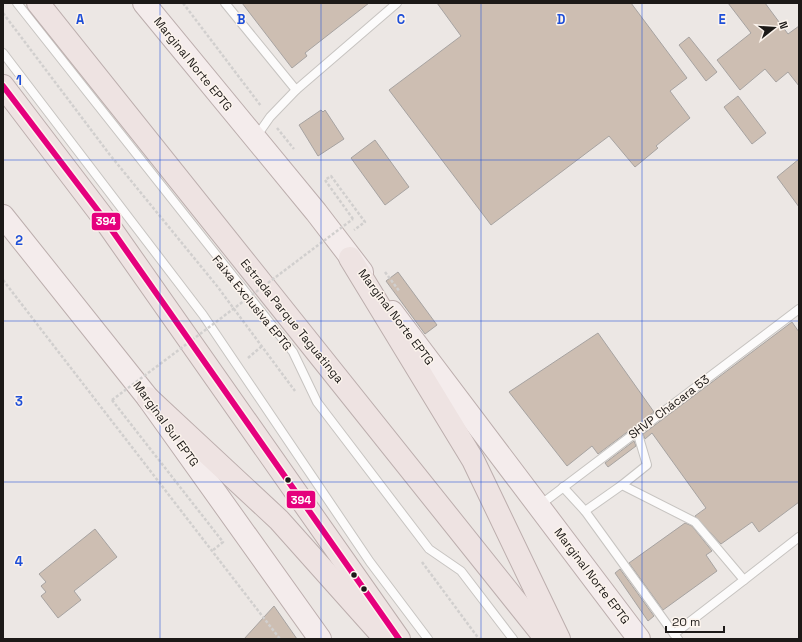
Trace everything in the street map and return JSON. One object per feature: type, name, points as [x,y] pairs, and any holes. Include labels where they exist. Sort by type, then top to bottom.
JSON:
[{"type":"highway","name":"Estrada Parque Taguatinga","points":[[38,3],[546,639]]},
{"type":"highway","points":[[3,86],[102,216],[399,639]]},
{"type":"highway","points":[[350,258],[473,460],[559,639]]},
{"type":"highway","points":[[148,398],[279,520],[386,639]]},
{"type":"main road","name":"Marginal Norte EPTG","points":[[144,3],[255,140],[316,212],[639,639]]},
{"type":"main road","name":"Marginal Sul EPTG","points":[[3,216],[148,398],[320,639]]},
{"type":"lane","name":"Faixa Exclusiva EPTG","points":[[17,3],[292,352],[317,402],[429,549],[461,571],[513,639]]},
{"type":"lane","points":[[225,3],[296,90]]},
{"type":"lane","points":[[255,140],[270,117],[296,90],[397,3]]},
{"type":"lane","points":[[3,53],[203,316],[370,562],[428,639]]},
{"type":"lane","name":"SHVP Chácara 53","points":[[539,505],[799,309]]},
{"type":"lane","points":[[585,512],[647,465],[637,431]]},
{"type":"lane","points":[[622,485],[695,522],[744,580]]},
{"type":"lane","points":[[563,487],[585,512],[676,637],[744,580],[799,537]]},
{"type":"path","points":[[3,13],[110,155],[217,286],[300,397]]},
{"type":"path","points":[[212,551],[223,542],[112,400],[354,219],[325,180],[331,176],[366,222],[354,230]]},
{"type":"path","points":[[3,280],[280,639]]},
{"type":"path","points":[[417,556],[479,639]]},
{"type":"building","points":[[242,3],[369,3],[305,53],[307,56],[292,68]]},
{"type":"building","points":[[437,3],[631,3],[687,78],[670,91],[690,118],[656,146],[658,148],[635,167],[609,136],[491,225],[389,90],[461,36]]},
{"type":"building","points":[[728,3],[765,3],[788,34],[799,26],[799,86],[788,72],[776,82],[765,69],[740,90],[717,60],[751,33]]},
{"type":"building","points":[[689,37],[717,72],[706,81],[679,45]]},
{"type":"building","points":[[738,96],[766,133],[752,144],[724,107]]},
{"type":"building","points":[[321,110],[323,112],[325,110],[344,139],[318,156],[299,125]]},
{"type":"building","points":[[375,140],[409,187],[385,205],[351,158]]},
{"type":"building","points":[[799,159],[799,207],[777,177]]},
{"type":"building","points":[[398,272],[437,325],[425,334],[386,281]]},
{"type":"building","points":[[792,322],[799,332],[799,502],[759,532],[752,522],[721,544],[695,516],[706,508],[652,433],[645,439],[643,434]]},
{"type":"building","points":[[598,333],[654,412],[598,454],[592,446],[567,466],[509,392]]},
{"type":"building","points":[[634,441],[636,446],[608,467],[605,463]]},
{"type":"building","points":[[685,523],[692,526],[712,551],[706,555],[717,571],[663,610],[629,563]]},
{"type":"building","points":[[95,529],[117,557],[74,591],[81,600],[58,618],[41,596],[46,592],[41,586],[46,582],[39,574]]},
{"type":"building","points":[[620,569],[654,616],[648,621],[615,573]]},
{"type":"building","points":[[274,606],[297,639],[244,639]]},
{"type":"transit line","name":"394","points":[[3,86],[102,216],[399,639]]}]
